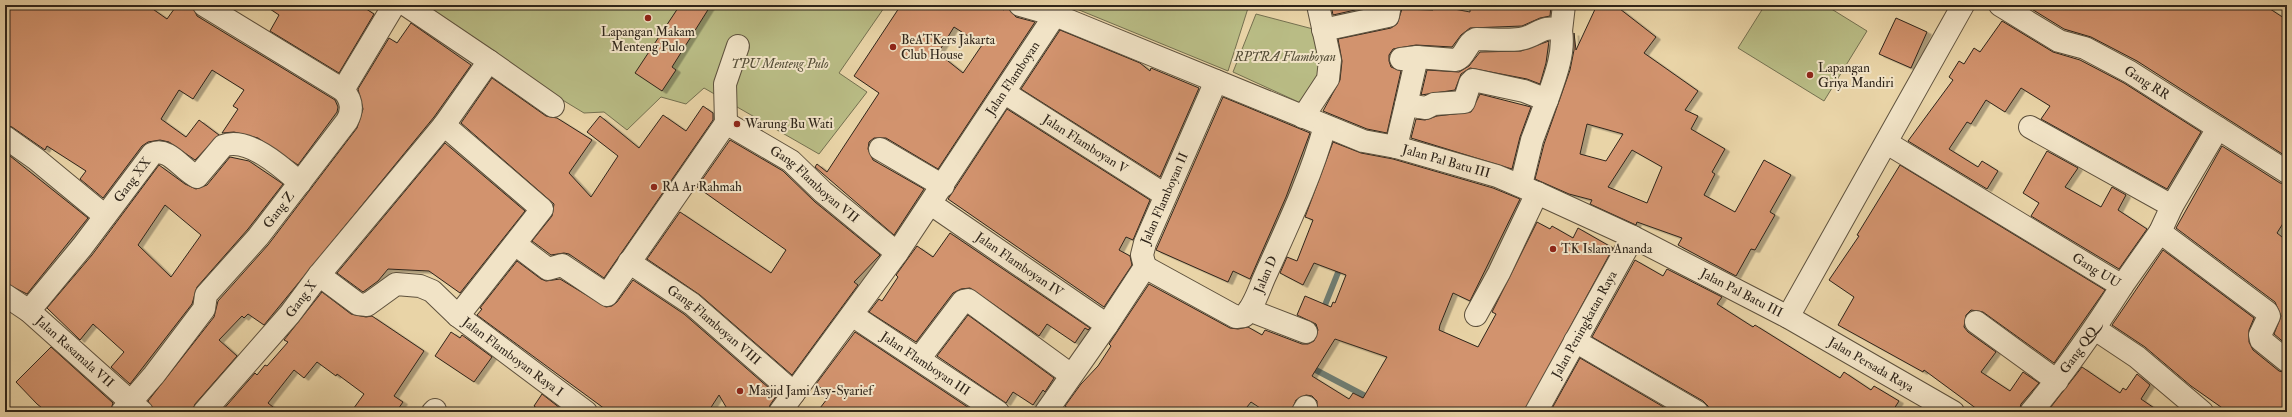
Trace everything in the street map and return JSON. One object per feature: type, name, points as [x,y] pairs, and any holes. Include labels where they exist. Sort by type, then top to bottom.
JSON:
[{"type":"street","points":[[204,5],[343,90],[394,5]]},
{"type":"street","points":[[406,5],[553,106]]},
{"type":"street","points":[[1020,5],[1055,15],[1325,126]]},
{"type":"street","points":[[1303,117],[1328,79],[1330,60],[1318,5]]},
{"type":"street","points":[[1323,30],[1388,16],[1390,5]]},
{"type":"street","points":[[1476,315],[1499,273],[1529,189],[1532,140],[1555,75],[1562,38],[1561,31],[1564,5]]},
{"type":"street","name":"Jalan Pal Batu III","points":[[1325,126],[1363,141],[1390,146],[1498,176],[1633,237],[1788,317],[1887,143],[1963,5]]},
{"type":"street","name":"Gang RR","points":[[2000,5],[2059,41],[2084,48],[2130,72],[2287,172]]},
{"type":"street","name":"Jalan Flamboyan","points":[[780,412],[852,316],[931,204],[1055,15]]},
{"type":"street","points":[[1390,146],[1406,105],[1409,58],[1455,60],[1459,59],[1470,41],[1476,39],[1521,39],[1545,28],[1561,31]]},
{"type":"street","points":[[515,244],[548,269],[562,265],[607,295],[726,123],[725,84],[738,46]]},
{"type":"street","points":[[319,275],[444,125],[489,61]]},
{"type":"street","points":[[1406,105],[1426,108],[1434,104],[1464,102],[1473,80],[1524,91],[1547,100]]},
{"type":"street","name":"Jalan Flamboyan II","points":[[1145,267],[1142,255],[1145,243],[1216,81]]},
{"type":"street","name":"Gang Z","points":[[131,409],[154,375],[204,309],[206,295],[258,237],[350,115],[349,100],[343,90]]},
{"type":"street","name":"Jalan Flamboyan V","points":[[1005,93],[1165,195]]},
{"type":"street","name":"Gang Flamboyan VII","points":[[726,123],[791,161],[824,192],[897,253]]},
{"type":"street","points":[[444,125],[542,209],[458,316]]},
{"type":"street","name":"Jalan D","points":[[1249,310],[1284,233],[1319,147],[1325,126]]},
{"type":"street","points":[[2030,127],[2172,206]]},
{"type":"street","name":"Gang UU","points":[[1887,143],[2122,286],[2160,232],[2172,206],[2218,128]]},
{"type":"street","points":[[5,137],[36,158],[105,216]]},
{"type":"street","name":"Gang XX","points":[[29,311],[82,247],[152,154],[158,151],[165,153],[197,177],[223,146],[227,144],[252,148],[278,165],[300,183]]},
{"type":"street","points":[[880,149],[943,186]]},
{"type":"street","name":"Jalan Flamboyan IV","points":[[931,204],[1107,325]]},
{"type":"street","points":[[2160,232],[2267,312],[2269,316],[2260,335],[2261,340],[2287,361]]},
{"type":"street","name":"Jalan Peningkatan Raya","points":[[1536,412],[1633,237]]},
{"type":"street","name":"Gang Flamboyan VIII","points":[[629,262],[692,304],[794,394]]},
{"type":"street","points":[[1046,412],[1107,325],[1145,267],[1236,317],[1244,316],[1249,310],[1306,332]]},
{"type":"street","name":"Gang X","points":[[204,412],[290,314],[319,275],[358,304],[367,304],[396,284],[420,286],[432,291],[458,316]]},
{"type":"street","name":"Gang QQ","points":[[2031,412],[2058,381],[2095,329],[2122,286]]},
{"type":"street","name":"Jalan Rasamala VII","points":[[5,295],[29,311],[131,409]]},
{"type":"street","points":[[919,360],[963,301],[968,300],[1071,375]]},
{"type":"street","name":"Jalan Flamboyan Raya I","points":[[458,316],[586,412]]},
{"type":"street","name":"Jalan Flamboyan III","points":[[852,316],[998,412]]},
{"type":"street","name":"Jalan Persada Raya","points":[[1788,317],[1953,412]]},
{"type":"street","points":[[1976,322],[2058,381]]},
{"type":"street","points":[[2095,329],[2137,357],[2202,412]]},
{"type":"street","points":[[1575,341],[1697,412]]},
{"type":"green space","name":"TPU Menteng Pulo","points":[[406,5],[886,5],[839,73],[867,92],[819,154],[704,88],[686,104],[661,97],[627,130],[604,112],[584,113]]},
{"type":"green space","points":[[1067,5],[1249,5],[1228,71]]},
{"type":"green space","name":"Lapangan Griya Mandiri","points":[[1765,5],[1825,5],[1867,31],[1824,101],[1738,48]]},
{"type":"green space","name":"RPTRA Flamboyan","points":[[1256,14],[1313,29],[1326,67],[1305,105],[1233,72]]},
{"type":"building","points":[[11,5],[147,5],[167,19],[177,5],[192,5],[197,16],[335,100],[338,107],[337,112],[298,165],[258,138],[234,132],[222,133],[238,109],[233,106],[244,90],[212,70],[193,99],[179,90],[161,119],[186,137],[199,120],[219,135],[195,160],[169,142],[160,140],[148,142],[142,146],[103,198],[80,179],[86,171],[47,146],[45,150],[12,127],[5,125],[5,13]]},
{"type":"building","points":[[264,5],[360,5],[374,14],[339,73],[270,31],[279,15]]},
{"type":"building","points":[[680,5],[711,5],[672,67],[676,70],[662,91],[635,73]]},
{"type":"building","points":[[901,5],[994,5],[1004,10],[1006,6],[1016,17],[1035,22],[938,169],[886,138],[874,138],[869,142],[868,149],[873,160],[924,189],[894,235],[815,167],[817,164],[827,172],[879,93],[854,76]],"holes":[[[954,27],[982,45],[963,73],[938,53]]]},
{"type":"building","points":[[1331,5],[1377,5],[1333,15]]},
{"type":"building","points":[[1433,5],[1470,12],[1470,5],[1551,5],[1550,16],[1540,18],[1522,26],[1470,28],[1461,35],[1452,47],[1416,45],[1393,49],[1389,55],[1391,67],[1401,71],[1387,133],[1367,129],[1323,111],[1340,80],[1342,61],[1338,39],[1391,28],[1397,24],[1402,9],[1433,10]]},
{"type":"building","points":[[1597,5],[1611,5],[1620,9],[1656,37],[1644,53],[1698,91],[1685,110],[1698,116],[1691,129],[1725,149],[1712,172],[1715,174],[1704,195],[1735,212],[1764,160],[1791,175],[1770,212],[1775,215],[1755,250],[1751,249],[1736,276],[1678,245],[1682,238],[1637,222],[1636,225],[1590,204],[1592,200],[1569,194],[1535,179],[1544,144],[1570,70],[1574,50],[1574,33],[1576,50]],"holes":[[[1587,124],[1623,134],[1606,161],[1580,154]],[[1632,150],[1662,167],[1647,203],[1608,187]]]},
{"type":"building","points":[[2032,5],[2264,5],[2287,20],[2287,157],[2137,61],[2091,37],[2064,29],[2030,8]]},
{"type":"building","points":[[1896,18],[1927,32],[1911,68],[1879,54]]},
{"type":"building","points":[[2002,21],[2053,52],[2080,60],[2124,83],[2201,132],[2167,189],[2041,119],[2050,106],[2021,88],[2005,112],[1986,100],[1971,124],[1967,122],[1949,149],[1978,167],[1982,161],[1998,171],[1987,189],[1908,141],[1953,80],[1949,77],[1959,61],[1964,64],[1974,48],[1980,52]]},
{"type":"building","points":[[411,23],[471,65],[434,117],[264,325],[248,314],[244,318],[242,316],[219,340],[237,356],[195,404],[192,412],[154,412],[148,401],[214,317],[218,301],[268,245],[357,128],[363,109],[358,89],[389,38],[397,43]]},
{"type":"building","points":[[1060,30],[1140,63],[1150,71],[1151,68],[1199,88],[1160,177],[1021,89]]},
{"type":"building","points":[[1549,41],[1546,63],[1540,84],[1527,79],[1470,68],[1461,74],[1455,90],[1421,95],[1427,70],[1459,72],[1469,66],[1480,52],[1521,51]]},
{"type":"building","points":[[492,78],[546,116],[557,118],[592,140],[569,173],[591,197],[618,156],[587,132],[600,116],[639,148],[663,115],[686,131],[703,106],[713,113],[713,120],[604,278],[569,254],[564,253],[551,255],[532,241],[552,216],[554,204],[461,123]]},
{"type":"building","points":[[1480,94],[1531,107],[1520,137],[1512,169],[1411,138],[1416,119],[1425,120],[1437,116],[1471,112]]},
{"type":"building","points":[[1223,97],[1310,133],[1286,197],[1250,279],[1233,271],[1228,282],[1156,250]]},
{"type":"building","points":[[1007,109],[1150,200],[1133,240],[1126,237],[1119,250],[1130,256],[1132,265],[1104,307],[948,199]]},
{"type":"building","points":[[730,140],[783,171],[815,202],[880,255],[854,282],[858,285],[792,375],[700,295],[647,259],[680,212],[771,273],[786,250],[697,187]]},
{"type":"building","points":[[1333,142],[1361,153],[1393,159],[1493,188],[1520,199],[1470,301],[1453,293],[1440,325],[1439,330],[1478,347],[1496,314],[1492,312],[1537,222],[1550,229],[1552,226],[1573,238],[1578,228],[1613,248],[1524,412],[1317,412],[1317,401],[1312,396],[1306,395],[1296,400],[1291,412],[1266,412],[1251,402],[1243,412],[1073,412],[1065,406],[1081,384],[1098,366],[1111,346],[1109,344],[1149,284],[1230,328],[1238,329],[1248,327],[1262,335],[1265,330],[1302,344],[1308,344],[1314,341],[1318,330],[1316,324],[1297,315],[1305,296],[1331,307],[1333,302],[1335,303],[1346,275],[1314,263],[1303,285],[1280,273],[1287,257],[1297,261],[1313,220],[1305,217]],"holes":[[[1335,339],[1387,357],[1363,398],[1353,393],[1349,399],[1312,376]]]},
{"type":"building","points":[[445,143],[525,211],[460,293],[429,271],[388,269],[378,281],[363,292],[337,273]]},
{"type":"building","points":[[2222,146],[2280,183],[2287,184],[2287,217],[2277,233],[2287,241],[2287,345],[2274,334],[2281,316],[2275,302],[2176,228]]},
{"type":"building","points":[[2047,151],[2078,168],[2065,187],[2101,207],[2112,187],[2126,195],[2118,210],[2147,229],[2119,269],[2031,216],[2039,203],[2023,193]]},
{"type":"building","points":[[5,152],[88,218],[27,294],[5,283]]},
{"type":"building","points":[[230,157],[249,161],[283,184],[248,229],[197,287],[192,304],[130,384],[111,367],[124,352],[93,324],[80,340],[47,308],[92,255],[159,165],[185,184],[196,189],[207,185]],"holes":[[[165,205],[201,235],[171,277],[138,245]]]},
{"type":"building","points":[[1900,165],[2105,290],[2054,363],[1983,312],[1971,310],[1966,315],[1964,327],[1968,332],[1996,352],[1981,372],[2010,391],[2023,372],[2039,383],[2021,404],[2019,412],[1981,412],[1924,370],[1923,372],[1838,325],[1854,297],[1829,280],[1859,236],[1857,235]]},
{"type":"building","points":[[950,233],[1090,328],[1088,330],[1085,328],[1075,343],[1047,324],[1039,336],[970,288],[961,289],[953,293],[916,342],[869,312],[879,299],[882,301],[898,277],[896,275],[917,246],[933,257]]},
{"type":"building","points":[[2163,250],[2254,318],[2249,330],[2249,342],[2253,350],[2279,371],[2287,373],[2287,412],[2228,412],[2191,386],[2145,347],[2112,325]]},
{"type":"building","points":[[1635,260],[1663,276],[1667,269],[1722,297],[1717,304],[1753,327],[1755,325],[1840,378],[1844,372],[1871,390],[1874,386],[1899,401],[1892,412],[1709,412],[1708,406],[1703,401],[1592,337]]},
{"type":"building","points":[[517,261],[541,279],[546,281],[560,279],[606,307],[612,306],[617,302],[633,280],[684,314],[777,395],[770,405],[768,412],[729,412],[719,395],[708,412],[609,412],[477,315],[482,309],[480,308]]},
{"type":"building","points":[[322,292],[351,314],[366,317],[372,316],[424,351],[394,396],[403,402],[396,412],[351,412],[364,394],[337,374],[336,376],[317,362],[304,378],[294,370],[268,403],[279,412],[221,412],[255,373],[257,375],[265,365],[267,366],[288,342],[284,340]]},
{"type":"building","points":[[968,315],[1054,378],[1045,392],[1043,390],[1033,405],[1013,392],[1006,403],[937,356]]},
{"type":"building","points":[[451,332],[460,338],[462,335],[492,357],[474,382],[435,356]]},
{"type":"building","points":[[855,332],[975,412],[817,412],[830,395],[816,384]]},
{"type":"building","points":[[51,347],[113,403],[110,412],[47,412],[37,404],[16,382]]},
{"type":"building","points":[[1580,358],[1672,412],[1550,412]]},
{"type":"building","points":[[2082,367],[2120,393],[2123,388],[2126,390],[2137,374],[2150,385],[2141,399],[2160,412],[2047,412]]},
{"type":"building","points":[[542,394],[565,412],[542,412],[534,406]]},
{"type":"waterway","points":[[1313,335],[1341,265]]},
{"type":"waterway","points":[[1310,367],[1371,399]]},
{"type":"place","name":"Lapangan Makam Menteng Pulo","points":[[648,18]]},
{"type":"place","name":"BeATKers Jakarta Club House","points":[[893,47]]},
{"type":"place","name":"Lapangan Griya Mandiri","points":[[1810,75]]},
{"type":"place","name":"Warung Bu Wati","points":[[737,124]]},
{"type":"place","name":"RA Ar Rahmah","points":[[654,187]]},
{"type":"place","name":"TK Islam Ananda","points":[[1553,249]]},
{"type":"place","name":"Masjid Jami Asy-Syarief","points":[[740,391]]}]
